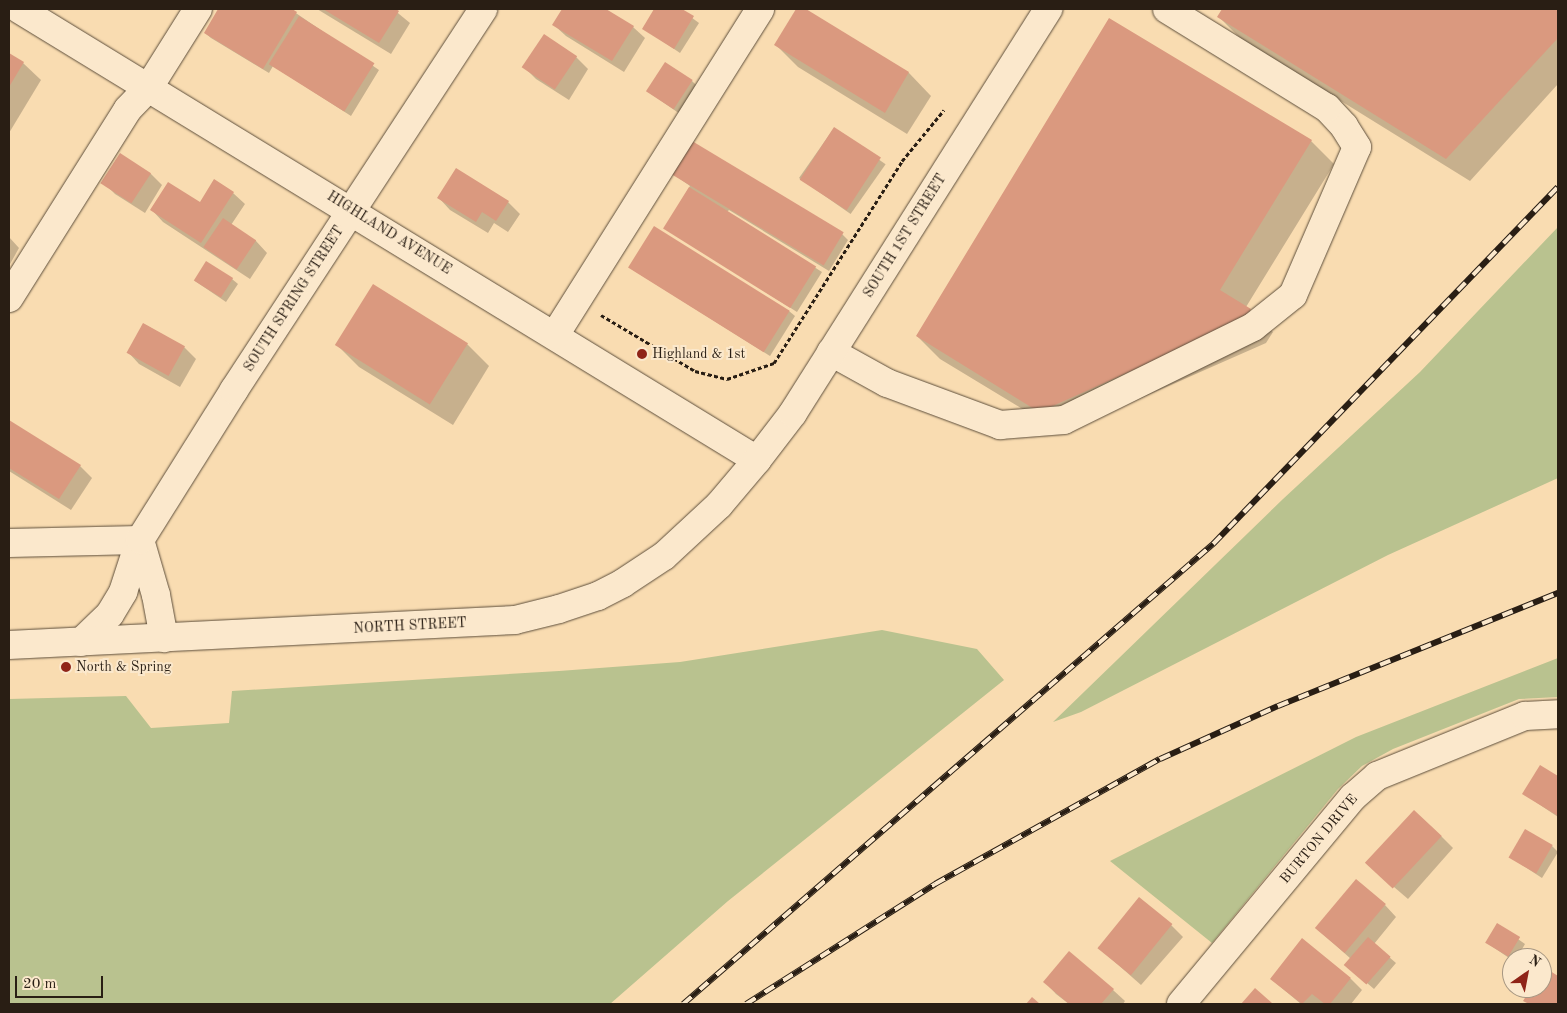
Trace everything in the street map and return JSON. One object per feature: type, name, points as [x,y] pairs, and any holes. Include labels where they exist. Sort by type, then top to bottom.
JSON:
[{"type":"street","name":"HIGHLAND AVENUE","points":[[19,9],[757,460]]},
{"type":"street","points":[[9,298],[128,109],[149,87],[198,9]]},
{"type":"street","name":"SOUTH SPRING STREET","points":[[81,642],[110,614],[123,592],[140,540],[239,382],[483,9]]},
{"type":"street","points":[[555,336],[760,9]]},
{"type":"street","name":"SOUTH 1ST STREET","points":[[757,460],[793,413],[1048,9]]},
{"type":"street","points":[[832,352],[887,383],[1000,425],[1064,420],[1253,327],[1293,294],[1358,147],[1344,126],[1327,108],[1167,9]]},
{"type":"street","name":"NORTH STREET","points":[[9,645],[516,620],[559,609],[598,596],[623,583],[664,556],[719,505],[757,460]]},
{"type":"street","points":[[9,543],[140,540],[156,595],[164,638]]},
{"type":"street","name":"BURTON DRIVE","points":[[1181,1004],[1353,797],[1377,776],[1524,716],[1558,714]]},
{"type":"path","points":[[577,301],[695,371],[727,379],[774,363],[902,161],[944,110]]},
{"type":"green space","points":[[1558,227],[1558,478],[1388,555],[1081,712],[1053,722],[1283,499],[1420,372]]},
{"type":"green space","points":[[882,630],[977,649],[1004,680],[728,901],[610,1004],[9,1004],[9,699],[126,696],[151,728],[229,723],[232,691],[680,662]]},
{"type":"green space","points":[[1558,658],[1558,697],[1519,699],[1393,749],[1362,766],[1338,789],[1212,943],[1110,861],[1356,737]]},
{"type":"building","points":[[218,9],[292,9],[297,12],[263,69],[204,33]]},
{"type":"building","points":[[323,9],[396,9],[399,11],[379,43]]},
{"type":"building","points":[[562,9],[606,9],[634,26],[612,61],[552,25]]},
{"type":"building","points":[[654,9],[682,9],[694,16],[674,49],[642,29]]},
{"type":"building","points":[[796,9],[806,9],[909,72],[885,113],[774,45]]},
{"type":"building","points":[[1222,9],[1558,9],[1558,38],[1446,159],[1217,17]]},
{"type":"building","points":[[299,16],[374,63],[344,112],[269,64]]},
{"type":"building","points":[[1109,18],[1312,140],[1220,290],[1251,309],[1244,321],[1039,412],[916,336]]},
{"type":"building","points":[[544,34],[577,56],[555,90],[522,67]]},
{"type":"building","points":[[9,53],[24,62],[9,87]]},
{"type":"building","points":[[665,62],[693,80],[674,109],[646,91]]},
{"type":"building","points":[[834,127],[881,157],[847,210],[800,180]]},
{"type":"building","points":[[692,141],[844,232],[824,266],[672,174]]},
{"type":"building","points":[[120,153],[151,173],[131,203],[100,183]]},
{"type":"building","points":[[456,168],[509,201],[496,221],[482,212],[476,222],[437,198]]},
{"type":"building","points":[[214,179],[234,192],[201,243],[150,210],[168,182],[200,202]]},
{"type":"building","points":[[689,187],[816,266],[790,308],[663,229]]},
{"type":"building","points":[[223,218],[256,240],[237,269],[203,247]]},
{"type":"building","points":[[654,226],[790,311],[764,352],[628,268]]},
{"type":"building","points":[[206,261],[233,278],[221,297],[194,281]]},
{"type":"building","points":[[373,284],[468,343],[430,404],[335,345]]},
{"type":"building","points":[[143,323],[185,346],[168,376],[127,353]]},
{"type":"building","points":[[9,420],[81,465],[59,499],[9,468]]},
{"type":"building","points":[[1540,765],[1558,776],[1558,816],[1522,794]]},
{"type":"building","points":[[1414,810],[1442,836],[1393,889],[1365,863]]},
{"type":"building","points":[[1525,829],[1553,845],[1536,874],[1508,858]]},
{"type":"building","points":[[1356,879],[1386,904],[1345,953],[1315,928]]},
{"type":"building","points":[[1139,897],[1172,924],[1131,975],[1097,948]]},
{"type":"building","points":[[1497,923],[1520,937],[1513,948],[1502,948],[1502,953],[1485,943]]},
{"type":"building","points":[[1368,937],[1391,957],[1366,985],[1344,965]]},
{"type":"building","points":[[1302,938],[1351,978],[1330,1004],[1325,1004],[1312,994],[1302,1004],[1270,979]]},
{"type":"building","points":[[1069,951],[1114,989],[1101,1004],[1069,1004],[1043,982]]},
{"type":"building","points":[[1552,972],[1558,976],[1558,1004],[1529,1004],[1523,1001],[1525,998],[1552,998]]},
{"type":"building","points":[[1255,988],[1273,1004],[1241,1004]]},
{"type":"building","points":[[1032,997],[1040,1004],[1026,1004]]},
{"type":"railway","points":[[683,1004],[1213,544],[1558,187]]},
{"type":"railway","points":[[746,1004],[935,884],[1160,759],[1278,706],[1558,593]]},
{"type":"place","name":"Highland & 1st","points":[[642,354]]},
{"type":"place","name":"North & Spring","points":[[66,667]]}]
